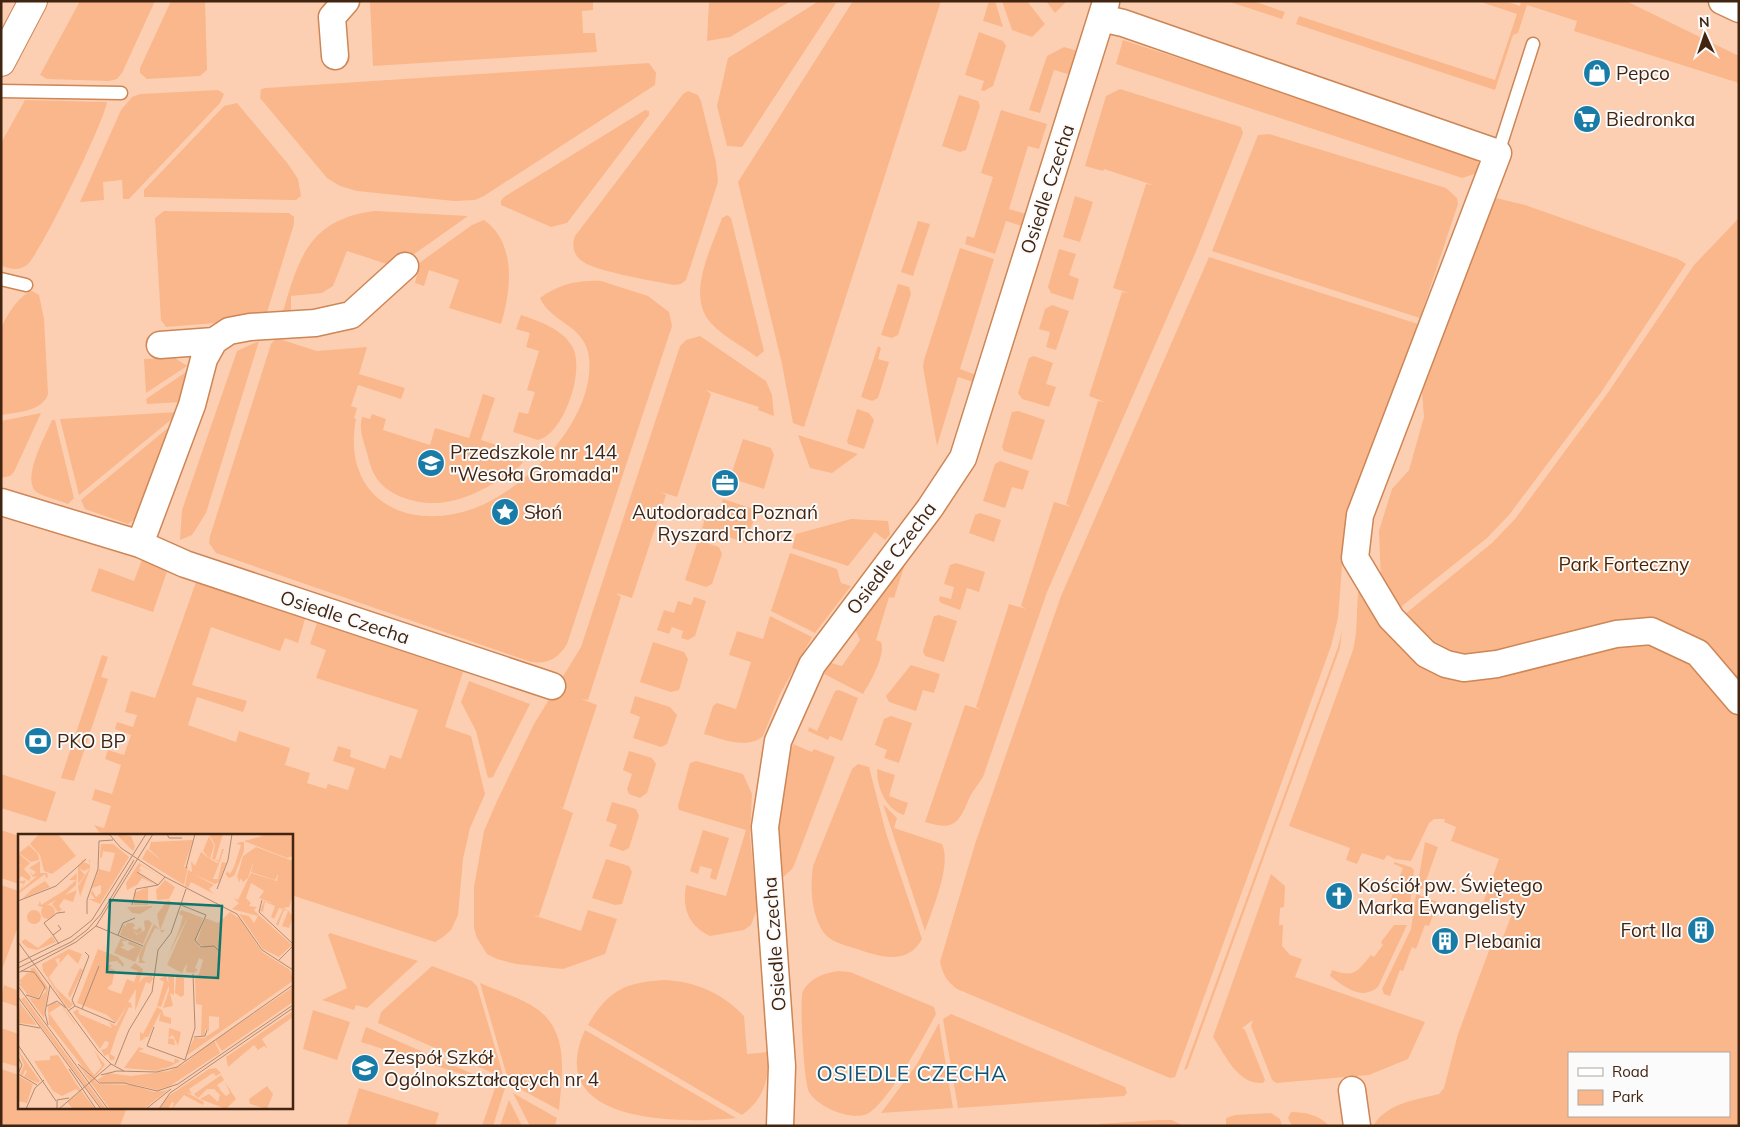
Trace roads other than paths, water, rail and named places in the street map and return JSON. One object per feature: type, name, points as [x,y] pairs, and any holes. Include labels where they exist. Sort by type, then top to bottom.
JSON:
[{"type":"street","points":[[1,62],[33,1]]},
{"type":"street","points":[[334,56],[332,17],[346,1]]},
{"type":"street","points":[[1722,1],[1739,9]]},
{"type":"street","points":[[1104,10],[1124,23],[1498,153],[1360,515],[1355,558],[1390,618],[1426,654],[1446,664],[1464,668],[1498,664],[1616,634],[1652,631],[1698,653],[1739,701]]},
{"type":"street","name":"Osiedle Czecha","points":[[780,1126],[782,1066],[765,827],[778,741],[812,665],[930,508],[963,458],[1104,10]]},
{"type":"street","points":[[140,544],[192,405],[204,359],[214,341],[229,331],[250,327],[315,323],[351,315],[405,266]]},
{"type":"street","points":[[160,345],[214,341]]},
{"type":"street","name":"Osiedle Czecha","points":[[1,502],[140,544],[185,564],[552,686]]},
{"type":"street","points":[[1352,1090],[1357,1126]]},
{"type":"lane","points":[[1498,153],[1533,44]]},
{"type":"lane","points":[[1,91],[121,93]]},
{"type":"lane","points":[[1,279],[26,285]]},
{"type":"place","name":"Pepco","points":[[1597,73]]},
{"type":"place","name":"Biedronka","points":[[1587,119]]},
{"type":"place","name":"Przedszkole nr 144 \"Wesoła Gromada\"","points":[[431,463]]},
{"type":"place","name":"Autodoradca Poznań Ryszard Tchorz","points":[[725,483]]},
{"type":"place","name":"Słoń","points":[[505,512]]},
{"type":"place","name":"PKO BP","points":[[38,741]]},
{"type":"place","name":"Kościół pw. Świętego Marka Ewangelisty","points":[[1339,896]]},
{"type":"place","name":"Fort IIa","points":[[1701,930]]},
{"type":"place","name":"Plebania","points":[[1445,941]]},
{"type":"place","name":"Zespół Szkół Ogólnokształcących nr 4","points":[[365,1068]]},
{"type":"district","name":"OSIEDLE CZECHA","points":[[912,1073]]},
{"type":"park label","name":"Park Forteczny","points":[[1624,564]]}]
